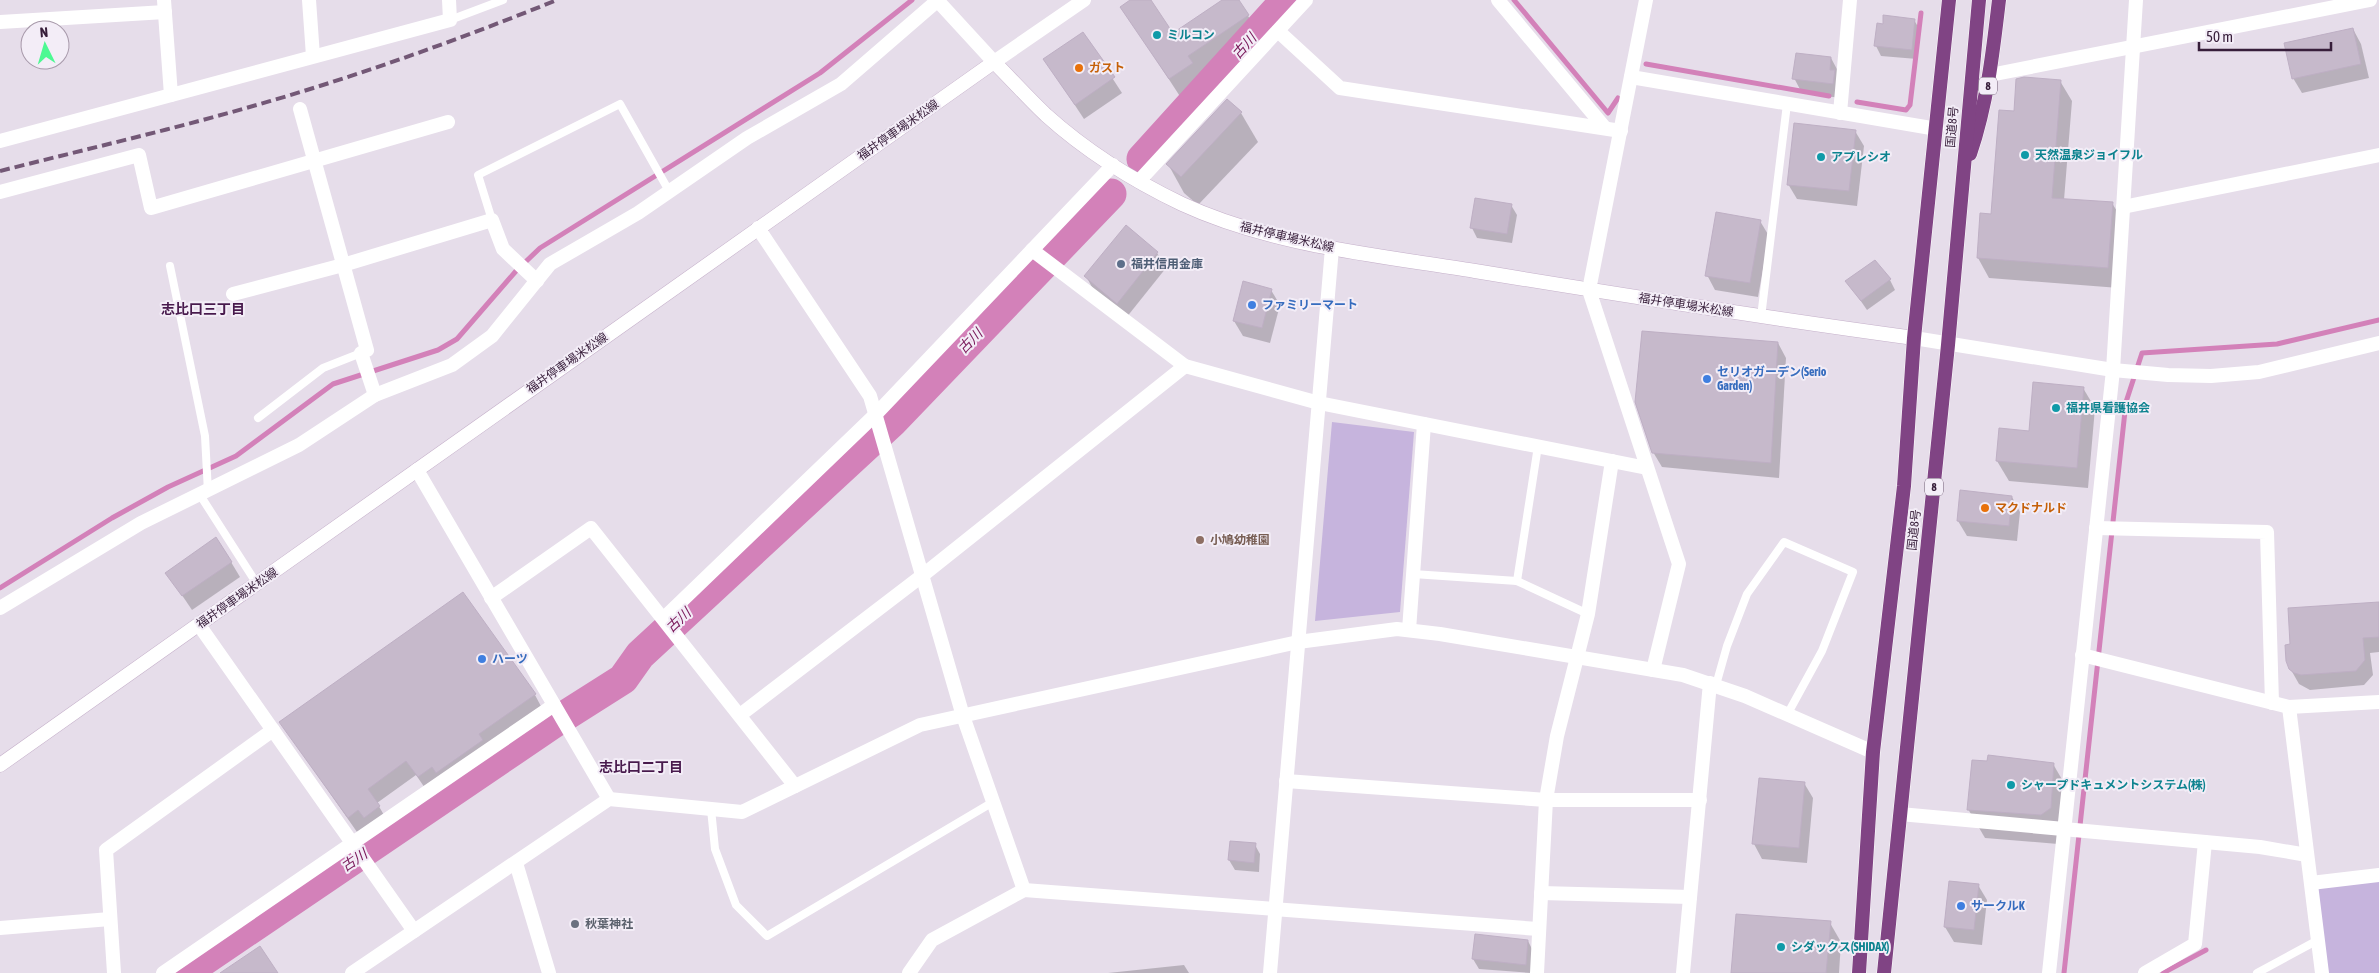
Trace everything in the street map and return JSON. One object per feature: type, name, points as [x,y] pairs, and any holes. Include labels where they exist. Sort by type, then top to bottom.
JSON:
[{"type":"highway","name":"国道8号","points":[[1859,973],[1873,752],[1904,486],[1914,338],[1949,0]]},
{"type":"highway","name":"国道8号","points":[[1884,973],[1948,345],[1979,0]]},
{"type":"highway","name":"8","points":[[1964,170],[1978,132],[1990,76],[1999,0]]},
{"type":"street","points":[[309,0],[313,56]]},
{"type":"street","points":[[0,141],[450,20],[449,0]]},
{"type":"street","points":[[0,608],[141,523],[299,445],[375,395],[452,365],[492,336],[550,264],[638,213],[747,138],[841,84],[937,0],[994,62],[1084,0]]},
{"type":"street","points":[[1139,181],[1306,0]]},
{"type":"street","points":[[1498,0],[1605,128]]},
{"type":"street","points":[[1646,0],[1589,290],[1679,564],[1653,670]]},
{"type":"street","points":[[1840,113],[1850,0]]},
{"type":"street","points":[[2049,973],[2112,370],[2136,0]]},
{"type":"street","points":[[1990,76],[2370,0]]},
{"type":"street","points":[[0,22],[164,6],[171,95]]},
{"type":"street","points":[[1278,31],[1340,88],[1621,131]]},
{"type":"street","name":"福井停車場米松線","points":[[0,765],[994,62],[1046,115],[1113,165],[1139,181],[1183,204],[1241,227],[1332,248],[1761,317],[1914,338],[2112,370],[2211,376],[2260,372],[2379,343]]},
{"type":"street","points":[[1631,77],[1937,129]]},
{"type":"street","points":[[300,109],[367,350],[361,353],[375,395]]},
{"type":"street","points":[[0,192],[139,156],[151,208],[448,122]]},
{"type":"street","points":[[2123,207],[2379,155]]},
{"type":"street","points":[[664,618],[877,413],[1113,165]]},
{"type":"street","points":[[233,294],[343,265],[492,220],[503,249],[537,280]]},
{"type":"street","points":[[758,228],[870,396],[877,413],[962,716],[1024,890]]},
{"type":"street","points":[[1270,973],[1332,248]]},
{"type":"street","points":[[1032,250],[1184,366],[1318,404],[1648,468]]},
{"type":"street","points":[[740,715],[923,575],[1184,366]]},
{"type":"street","points":[[1409,630],[1424,424]]},
{"type":"street","points":[[1537,973],[1546,800],[1557,736],[1588,614],[1612,461]]},
{"type":"street","points":[[417,470],[609,799]]},
{"type":"street","points":[[491,598],[591,528],[795,786]]},
{"type":"street","points":[[2096,528],[2267,532],[2272,703]]},
{"type":"street","points":[[199,625],[414,931]]},
{"type":"street","points":[[353,973],[609,799],[742,812],[920,726],[1298,642],[1352,634],[1398,629],[1409,630],[1653,670],[1713,684],[1873,752]]},
{"type":"street","points":[[2082,655],[2289,707],[2379,702]]},
{"type":"street","points":[[1683,973],[1713,684]]},
{"type":"street","points":[[163,973],[554,705]]},
{"type":"street","points":[[2289,707],[2322,973]]},
{"type":"street","points":[[114,973],[106,850],[272,730]]},
{"type":"street","points":[[1286,781],[1546,800],[1700,800]]},
{"type":"street","points":[[1900,814],[2260,847],[2307,855]]},
{"type":"street","points":[[2145,973],[2161,969],[2195,944],[2205,842]]},
{"type":"street","points":[[516,863],[549,973]]},
{"type":"street","points":[[2311,883],[2379,875]]},
{"type":"street","points":[[909,973],[932,940],[1024,890],[1538,929]]},
{"type":"street","points":[[1541,893],[1690,897]]},
{"type":"street","points":[[0,928],[110,919]]},
{"type":"lane","points":[[450,20],[503,0]]},
{"type":"lane","points":[[492,220],[478,175],[620,104],[669,191]]},
{"type":"lane","points":[[1761,317],[1787,104]]},
{"type":"lane","points":[[170,266],[205,436],[204,493],[257,584]]},
{"type":"lane","points":[[258,418],[323,368],[361,353]]},
{"type":"lane","points":[[1517,581],[1538,446]]},
{"type":"lane","points":[[1713,684],[1747,594],[1784,542],[1853,572],[1822,651],[1787,715]]},
{"type":"lane","points":[[1413,574],[1517,581],[1588,614]]},
{"type":"lane","points":[[711,809],[715,849],[736,905],[767,936],[993,802]]},
{"type":"lane","points":[[2257,973],[2318,940]]},
{"type":"shaded area","points":[[1332,422],[1414,432],[1400,612],[1315,621]]},
{"type":"shaded area","points":[[2379,878],[2379,973],[2323,973],[2316,882]]},
{"type":"building","points":[[1130,0],[1151,0],[1173,33],[1222,0],[1239,0],[1249,15],[1188,56],[1193,63],[1169,79],[1120,7]]},
{"type":"building","points":[[1883,15],[1915,19],[1912,50],[1874,46],[1877,23],[1883,24]]},
{"type":"building","points":[[2353,28],[2361,64],[2292,79],[2284,43]]},
{"type":"building","name":"ガスト","points":[[1083,32],[1115,77],[1075,105],[1043,59]]},
{"type":"building","points":[[1796,53],[1831,57],[1830,70],[1835,70],[1833,84],[1792,79]]},
{"type":"building","name":"天然温泉ジョイフル","points":[[2024,77],[2061,80],[2052,198],[2113,202],[2108,268],[1977,258],[1980,213],[1991,214],[1999,110],[2014,111],[2016,79]]},
{"type":"building","points":[[1227,99],[1242,112],[1181,177],[1166,164]]},
{"type":"building","name":"アプレシオ","points":[[1794,123],[1856,130],[1849,191],[1787,185]]},
{"type":"building","points":[[1475,198],[1512,204],[1507,234],[1470,228]]},
{"type":"building","points":[[1716,212],[1761,220],[1750,283],[1705,276]]},
{"type":"building","name":"福井信用金庫","points":[[1126,225],[1158,252],[1117,304],[1084,276]]},
{"type":"building","points":[[1875,260],[1891,279],[1861,301],[1845,281]]},
{"type":"building","name":"ファミリーマート","points":[[1243,281],[1272,289],[1262,328],[1233,321]]},
{"type":"building","name":"セリオガーデン(Serio Garden)","points":[[1642,331],[1778,342],[1771,463],[1652,453],[1635,402]]},
{"type":"building","name":"福井県看護協会","points":[[2033,382],[2084,387],[2077,468],[1996,461],[1999,428],[2029,431]]},
{"type":"building","name":"マクドナルド","points":[[1960,490],[2012,496],[2009,526],[1957,521]]},
{"type":"building","points":[[216,537],[232,562],[182,596],[165,573]]},
{"type":"building","points":[[463,592],[536,694],[479,734],[483,740],[436,773],[432,767],[418,777],[406,761],[368,789],[380,806],[364,818],[358,810],[348,818],[279,722]]},
{"type":"building","points":[[2379,602],[2379,637],[2363,638],[2365,660],[2356,671],[2301,675],[2289,669],[2286,661],[2285,645],[2290,644],[2288,608]]},
{"type":"building","name":"シャープドキュメントシステム(株)","points":[[1988,755],[2054,763],[2051,808],[2041,815],[1967,810],[1972,760],[1987,761]]},
{"type":"building","points":[[1759,778],[1805,782],[1799,848],[1752,844]]},
{"type":"building","points":[[1230,841],[1256,843],[1254,863],[1228,860]]},
{"type":"building","name":"サークルK","points":[[1949,881],[1979,884],[1974,930],[1944,927]]},
{"type":"building","name":"シダックス(SHIDAX)","points":[[1736,914],[1831,921],[1826,973],[1731,973]]},
{"type":"building","points":[[1475,934],[1528,940],[1526,965],[1472,959]]},
{"type":"building","points":[[260,946],[278,973],[220,973]]},
{"type":"waterway","points":[[0,588],[112,518],[168,487],[236,456],[333,384],[438,350],[457,339],[516,271],[540,248],[820,73],[912,0]]},
{"type":"waterway","name":"古川","points":[[1142,159],[1286,0]]},
{"type":"waterway","points":[[1514,0],[1608,113],[1618,98]]},
{"type":"waterway","points":[[1857,102],[1906,110],[1910,105],[1921,13]]},
{"type":"waterway","points":[[1646,64],[1829,96]]},
{"type":"waterway","name":"古川","points":[[185,973],[552,724],[623,679],[640,655],[893,421],[1111,194]]},
{"type":"waterway","points":[[2064,973],[2126,402],[2142,353],[2277,344],[2379,320]]},
{"type":"waterway","points":[[2163,973],[2206,950]]},
{"type":"railway","points":[[0,171],[195,122],[298,93],[410,56],[557,0]]},
{"type":"place","name":"ミルコン","points":[[1157,35]]},
{"type":"place","name":"ガスト","points":[[1079,68]]},
{"type":"place","name":"天然温泉ジョイフル","points":[[2025,155]]},
{"type":"place","name":"アプレシオ","points":[[1821,157]]},
{"type":"place","name":"福井信用金庫","points":[[1121,264]]},
{"type":"place","name":"ファミリーマート","points":[[1252,305]]},
{"type":"place","name":"セリオガーデン(Serio Garden)","points":[[1707,379]]},
{"type":"place","name":"福井県看護協会","points":[[2056,408]]},
{"type":"place","name":"マクドナルド","points":[[1985,508]]},
{"type":"place","name":"小鳩幼稚園","points":[[1200,540]]},
{"type":"place","name":"ハーツ","points":[[482,659]]},
{"type":"place","name":"シャープドキュメントシステム(株)","points":[[2011,785]]},
{"type":"place","name":"サークルK","points":[[1961,906]]},
{"type":"place","name":"秋葉神社","points":[[575,924]]},
{"type":"place","name":"シダックス(SHIDAX)","points":[[1781,947]]},
{"type":"district","name":"志比口三丁目","points":[[203,309]]},
{"type":"district","name":"志比口二丁目","points":[[641,767]]}]
